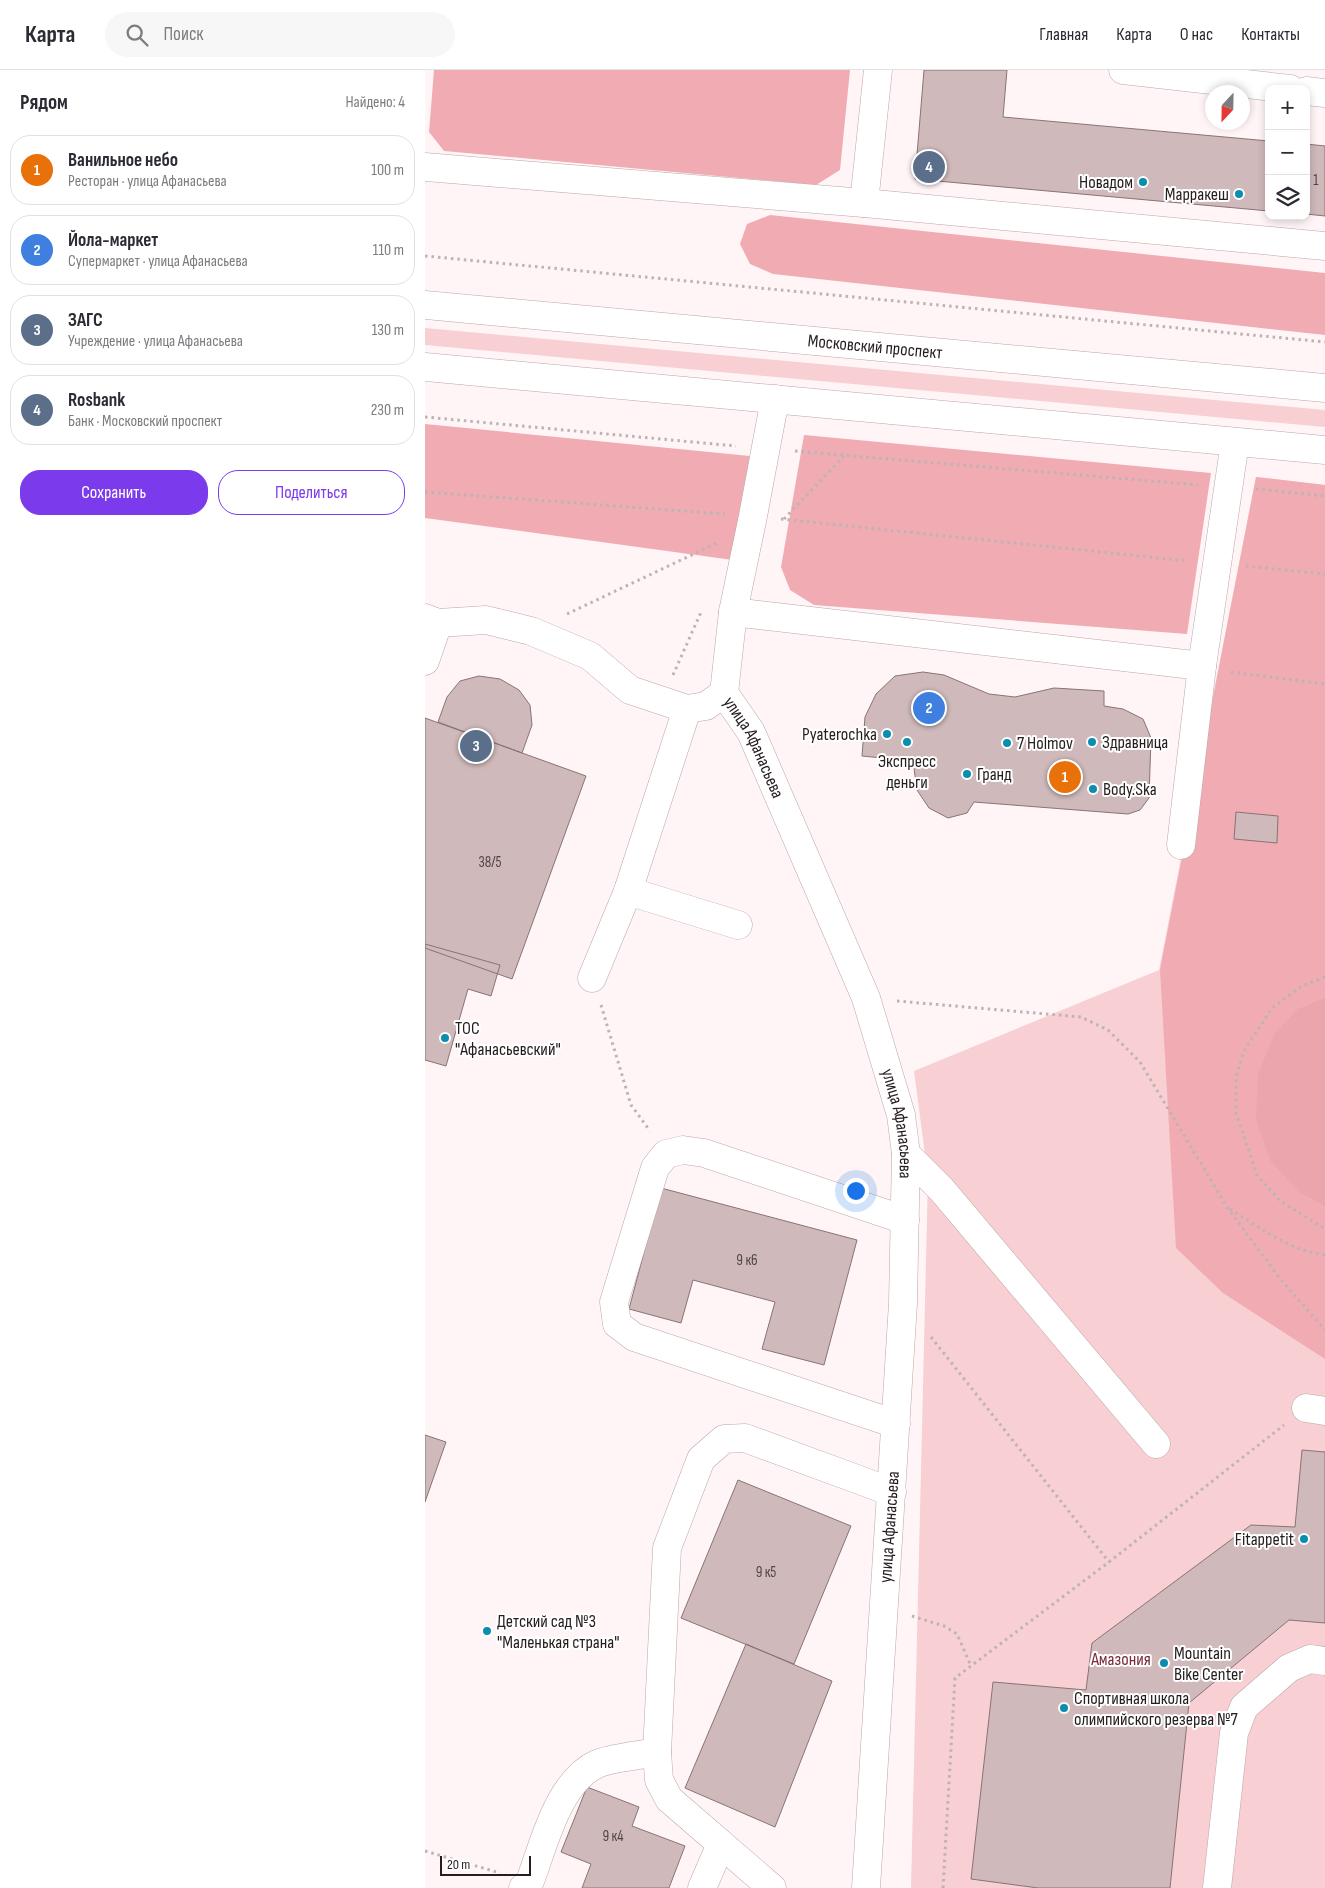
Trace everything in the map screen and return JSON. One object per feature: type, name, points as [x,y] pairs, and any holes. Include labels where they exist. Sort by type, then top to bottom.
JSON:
[{"type":"main road","points":[[864,203],[877,70]]},
{"type":"main road","points":[[1123,70],[1265,86]]},
{"type":"main road","points":[[1310,91],[1325,93]]},
{"type":"main road","points":[[425,167],[864,203],[1325,246]]},
{"type":"main road","name":"Московский проспект","points":[[425,305],[1325,388]]},
{"type":"main road","points":[[425,368],[1325,450]]},
{"type":"main road","name":"улица Афанасьева","points":[[775,399],[733,612],[723,693],[751,732],[867,998],[901,1115],[907,1154],[903,1303],[866,1888]]},
{"type":"main road","points":[[1181,845],[1201,666],[1235,442]]},
{"type":"main road","points":[[733,612],[1201,666]]},
{"type":"main road","points":[[425,661],[432,620],[485,620],[531,631],[589,656],[630,690],[687,709],[706,706],[723,693]]},
{"type":"main road","points":[[592,978],[628,891],[687,709]]},
{"type":"main road","points":[[628,891],[738,925]]},
{"type":"main road","points":[[896,1424],[634,1337],[617,1324],[614,1302],[655,1168],[666,1154],[683,1150],[704,1153],[905,1220]]},
{"type":"main road","points":[[907,1154],[942,1190],[1156,1444]]},
{"type":"main road","points":[[771,1888],[669,1799],[659,1780],[657,1752],[667,1548],[701,1459],[724,1439],[745,1438],[892,1492]]},
{"type":"main road","points":[[1217,1888],[1235,1733],[1244,1707],[1289,1668],[1310,1659],[1325,1661]]},
{"type":"main road","points":[[527,1885],[560,1801],[575,1779],[597,1764],[657,1752]]},
{"type":"main road","points":[[701,1888],[721,1844]]},
{"type":"path","points":[[425,256],[1325,342]]},
{"type":"path","points":[[425,417],[742,446]]},
{"type":"path","points":[[795,451],[1207,485]]},
{"type":"path","points":[[783,520],[845,455]]},
{"type":"path","points":[[1247,489],[1325,496]]},
{"type":"path","points":[[425,492],[753,516],[1325,574]]},
{"type":"path","points":[[531,631],[718,542]]},
{"type":"path","points":[[1201,666],[1246,675],[1325,684]]},
{"type":"path","points":[[592,978],[631,1105],[666,1154]]},
{"type":"path","points":[[1325,978],[1302,986],[1272,1008],[1244,1051],[1235,1077],[1236,1113],[1257,1175],[1280,1201],[1325,1229]]},
{"type":"path","points":[[867,998],[1081,1017],[1108,1030],[1140,1062],[1227,1208],[1278,1276],[1325,1330]]},
{"type":"path","points":[[1227,1208],[1282,1241],[1312,1253],[1325,1255]]},
{"type":"path","points":[[903,1303],[1109,1562]]},
{"type":"path","points":[[943,1888],[955,1678],[1315,1409]]},
{"type":"path","points":[[884,1607],[944,1626],[957,1634],[971,1666]]},
{"type":"path","points":[[425,1851],[527,1885]]},
{"type":"green space","points":[[425,328],[1325,410],[1325,427],[425,345]]},
{"type":"green space","name":"Амазония","points":[[1256,477],[1325,485],[1325,1888],[911,1888],[928,1177],[914,1071],[1159,970]]},
{"type":"shaded area","points":[[434,70],[850,70],[840,170],[816,185],[444,151],[429,132]]},
{"type":"shaded area","points":[[770,215],[1325,273],[1325,335],[773,274],[750,264],[740,244],[747,224]]},
{"type":"shaded area","points":[[425,424],[750,456],[740,561],[425,518]]},
{"type":"shaded area","points":[[804,435],[1211,473],[1187,634],[814,605],[790,590],[781,567]]},
{"type":"shaded area","points":[[1256,477],[1325,485],[1325,997],[1299,1008],[1302,1194],[1325,1207],[1325,1359],[1223,1293],[1176,1248],[1160,970]]},
{"type":"shaded area","points":[[1325,997],[1325,1207],[1302,1194],[1271,1162],[1256,1120],[1258,1074],[1275,1033],[1299,1008]]},
{"type":"building","points":[[924,70],[1007,70],[1003,117],[1265,141],[1265,211],[915,179]]},
{"type":"building","points":[[1310,144],[1325,146],[1325,216],[1310,214]]},
{"type":"building","name":"7 Holmov","points":[[923,672],[944,675],[989,694],[1015,697],[1054,688],[1104,691],[1104,706],[1123,709],[1143,719],[1151,738],[1149,798],[1140,810],[1128,814],[974,802],[967,813],[948,818],[929,808],[917,790],[913,761],[862,756],[865,717],[876,694],[895,676]]},
{"type":"building","points":[[479,676],[500,679],[519,690],[530,705],[532,725],[522,753],[438,722],[447,697],[460,681]]},
{"type":"building","points":[[425,718],[586,776],[512,979],[425,948]]},
{"type":"building","points":[[1236,812],[1278,816],[1277,843],[1234,839]]},
{"type":"building","points":[[425,944],[500,965],[491,996],[468,989],[446,1066],[425,1060]]},
{"type":"building","points":[[661,1188],[857,1240],[824,1365],[762,1349],[775,1302],[693,1280],[681,1323],[629,1309]]},
{"type":"building","points":[[425,1435],[446,1442],[425,1502]]},
{"type":"building","name":"Mountain Bike Center","points":[[1302,1450],[1325,1452],[1325,1623],[1289,1620],[1189,1703],[1170,1888],[1038,1888],[971,1879],[993,1682],[1086,1690],[1092,1643],[1251,1525],[1295,1527]]},
{"type":"building","points":[[738,1480],[851,1526],[794,1664],[681,1618]]},
{"type":"building","points":[[746,1644],[832,1681],[775,1827],[685,1788]]},
{"type":"building","points":[[587,1787],[639,1807],[632,1826],[685,1846],[669,1888],[582,1888],[591,1864],[561,1852]]},
{"type":"place","name":"Rosbank","points":[[929,167]]},
{"type":"place","name":"Новадом","points":[[1143,182]]},
{"type":"place","name":"Марракеш","points":[[1239,194]]},
{"type":"place","name":"Йола-маркет","points":[[929,708]]},
{"type":"place","name":"Pyaterochka","points":[[887,734]]},
{"type":"place","name":"Экспресс деньги","points":[[907,742]]},
{"type":"place","name":"Здравница","points":[[1092,742]]},
{"type":"place","name":"7 Holmov","points":[[1007,743]]},
{"type":"place","name":"ЗАГС","points":[[476,746]]},
{"type":"place","name":"Гранд","points":[[967,774]]},
{"type":"place","name":"Ванильное небо","points":[[1065,777]]},
{"type":"place","name":"Body.Ska","points":[[1093,789]]},
{"type":"place","name":"ТОС \"Афанасьевский\"","points":[[445,1038]]},
{"type":"place","name":"Fitappetit","points":[[1304,1539]]},
{"type":"place","name":"Детский сад №3 \"Маленькая страна\"","points":[[487,1631]]},
{"type":"place","name":"Mountain Bike Center","points":[[1164,1663]]},
{"type":"place","name":"Спортивная школа олимпийского резерва №7","points":[[1064,1708]]}]
